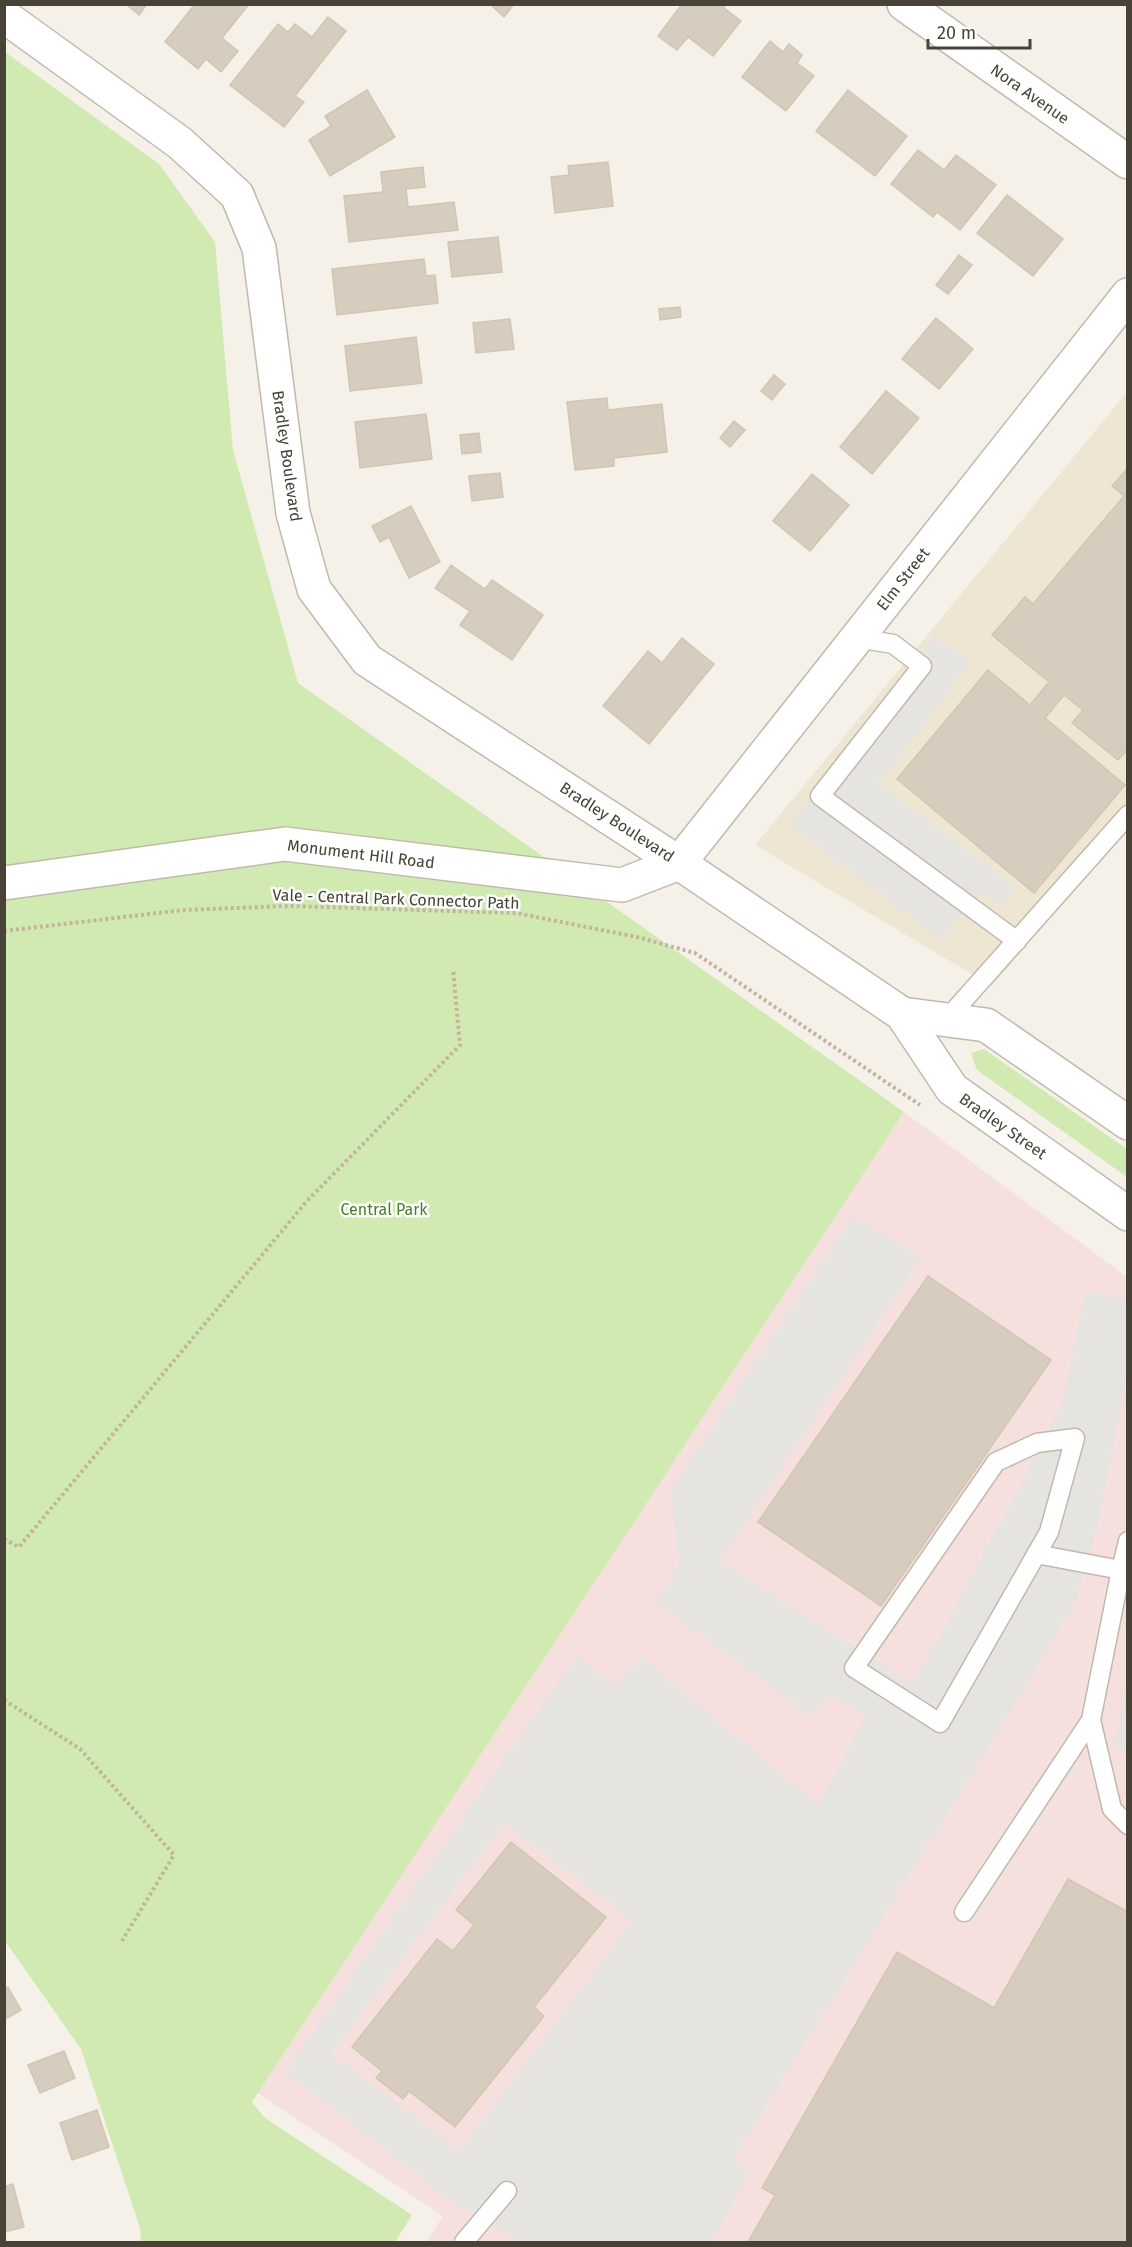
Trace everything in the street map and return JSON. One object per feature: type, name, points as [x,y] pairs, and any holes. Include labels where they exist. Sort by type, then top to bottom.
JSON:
[{"type":"street","name":"Nora Avenue","points":[[904,4],[1128,162]]},
{"type":"street","name":"Bradley Boulevard","points":[[4,16],[180,143],[237,195],[259,248],[293,513],[314,589],[367,660],[679,863]]},
{"type":"street","name":"Elm Street","points":[[679,863],[1128,295]]},
{"type":"street","name":"Monument Hill Road","points":[[4,883],[285,844],[622,885],[679,863]]},
{"type":"street","name":"Bradley Street","points":[[679,863],[902,1014],[952,1089],[1128,1214]]},
{"type":"street","name":"Bradley Street","points":[[902,1014],[986,1025],[1128,1123]]},
{"type":"lane","points":[[857,638],[893,644],[922,666],[820,796],[1017,941]]},
{"type":"lane","points":[[946,1020],[1128,815]]},
{"type":"lane","points":[[1075,1438],[1048,1532],[1036,1554],[940,1723],[854,1668],[996,1462],[1037,1443],[1075,1438]]},
{"type":"lane","points":[[964,1912],[1091,1720],[1128,1541]]},
{"type":"lane","points":[[1036,1554],[1121,1570]]},
{"type":"lane","points":[[1091,1720],[1112,1809],[1128,1825]]},
{"type":"lane","points":[[464,2242],[507,2191]]},
{"type":"path","name":"Vale - Central Park Connector Path","points":[[4,931],[184,910],[288,906],[516,913],[638,937],[695,953],[921,1106]]},
{"type":"path","points":[[4,1539],[19,1546],[307,1201],[460,1045],[453,969]]},
{"type":"path","points":[[4,1700],[80,1749],[174,1855],[122,1941]]},
{"type":"shaded area","points":[[1127,392],[1127,827],[992,986],[755,845]]},
{"type":"shaded area","points":[[935,636],[970,663],[878,783],[1016,887],[1001,907],[979,891],[941,940],[791,826]]},
{"type":"shaded area","points":[[904,1112],[1127,1277],[1127,2242],[426,2242],[443,2216],[257,2093]]},
{"type":"shaded area","points":[[852,1217],[922,1256],[719,1561],[911,1683],[932,1650],[1008,1508],[1063,1399],[1086,1291],[1127,1300],[1127,1372],[1097,1527],[1076,1601],[1010,1713],[734,2157],[749,2174],[711,2242],[521,2242],[448,2199],[285,2072],[576,1656],[616,1686],[641,1657],[818,1805],[866,1714],[831,1696],[811,1716],[655,1602],[679,1565],[671,1490]],"holes":[[[504,1823],[633,1921],[460,2150],[331,2054]]]},
{"type":"shaded area","points":[[1127,1683],[1127,1754],[1113,1744]]},
{"type":"green space","name":"Central Park","points":[[5,52],[159,164],[215,242],[233,450],[298,683],[904,1112],[252,2102],[265,2118],[412,2215],[395,2242],[141,2242],[140,2228],[81,2049],[5,1941]]},
{"type":"green space","points":[[984,1049],[1127,1149],[1127,1177],[977,1070],[971,1053]]},
{"type":"building","points":[[126,4],[147,4],[139,15]]},
{"type":"building","points":[[195,4],[249,4],[222,38],[238,51],[221,72],[206,59],[198,69],[165,42]]},
{"type":"building","points":[[490,4],[514,4],[504,17]]},
{"type":"building","points":[[682,4],[726,4],[724,8],[741,21],[713,56],[688,37],[677,50],[658,36]]},
{"type":"building","points":[[328,17],[346,31],[295,96],[304,102],[284,127],[230,85],[278,24],[288,32],[295,24],[312,37]]},
{"type":"building","points":[[770,41],[783,52],[789,44],[802,55],[797,63],[814,76],[786,111],[742,77]]},
{"type":"building","points":[[367,90],[395,137],[330,176],[309,140],[331,126],[325,116]]},
{"type":"building","points":[[848,90],[907,136],[875,176],[816,131]]},
{"type":"building","points":[[918,150],[944,170],[956,155],[996,185],[960,230],[937,212],[933,217],[891,184]]},
{"type":"building","points":[[608,162],[613,206],[555,213],[551,177],[569,175],[568,166]]},
{"type":"building","points":[[423,167],[425,187],[406,189],[408,207],[454,202],[458,230],[349,242],[344,196],[383,192],[381,172]]},
{"type":"building","points":[[1007,195],[1063,239],[1033,276],[977,233]]},
{"type":"building","points":[[498,237],[502,272],[452,277],[448,242]]},
{"type":"building","points":[[959,255],[972,265],[948,294],[936,285]]},
{"type":"building","points":[[424,259],[426,276],[435,275],[438,303],[337,315],[332,269]]},
{"type":"building","points":[[680,307],[681,317],[660,320],[659,309]]},
{"type":"building","points":[[936,318],[973,349],[939,389],[902,359]]},
{"type":"building","points":[[510,319],[514,349],[476,353],[473,323]]},
{"type":"building","points":[[416,337],[422,383],[350,391],[345,346]]},
{"type":"building","points":[[774,375],[785,384],[772,400],[761,391]]},
{"type":"building","points":[[886,391],[919,418],[872,474],[840,447]]},
{"type":"building","points":[[607,398],[608,410],[662,404],[667,452],[614,458],[614,466],[575,470],[567,402]]},
{"type":"building","points":[[426,414],[432,459],[360,468],[355,422]]},
{"type":"building","points":[[734,421],[745,430],[730,447],[720,438]]},
{"type":"building","points":[[479,433],[481,452],[462,454],[460,435]]},
{"type":"building","points":[[1128,468],[1128,749],[1118,760],[1072,723],[1083,710],[1064,695],[1045,718],[1125,785],[1034,893],[897,779],[988,670],[1030,705],[1049,682],[992,635],[1025,597],[1033,604],[1124,496],[1112,486]]},
{"type":"building","points":[[500,473],[503,497],[472,501],[469,476]]},
{"type":"building","points":[[812,474],[849,505],[810,551],[773,521]]},
{"type":"building","points":[[411,506],[440,562],[409,578],[389,537],[380,542],[372,526]]},
{"type":"building","points":[[451,565],[485,589],[492,580],[543,615],[512,660],[460,625],[470,611],[435,588]]},
{"type":"building","points":[[682,638],[714,664],[649,744],[603,706],[648,651],[662,663]]},
{"type":"building","points":[[928,1276],[1051,1360],[881,1606],[758,1522]]},
{"type":"building","points":[[511,1842],[606,1917],[534,2007],[544,2016],[455,2127],[409,2091],[403,2099],[376,2078],[382,2071],[352,2047],[437,1939],[453,1951],[474,1925],[456,1910]]},
{"type":"building","points":[[1068,1879],[1128,1912],[1128,2242],[748,2242],[775,2195],[762,2188],[897,1952],[994,2008]]},
{"type":"building","points":[[8,1987],[21,2010],[4,2020],[4,1989]]},
{"type":"building","points":[[64,2051],[75,2078],[40,2093],[28,2065]]},
{"type":"building","points":[[97,2110],[109,2147],[72,2160],[60,2123]]},
{"type":"building","points":[[13,2184],[24,2227],[4,2232],[4,2187]]}]
